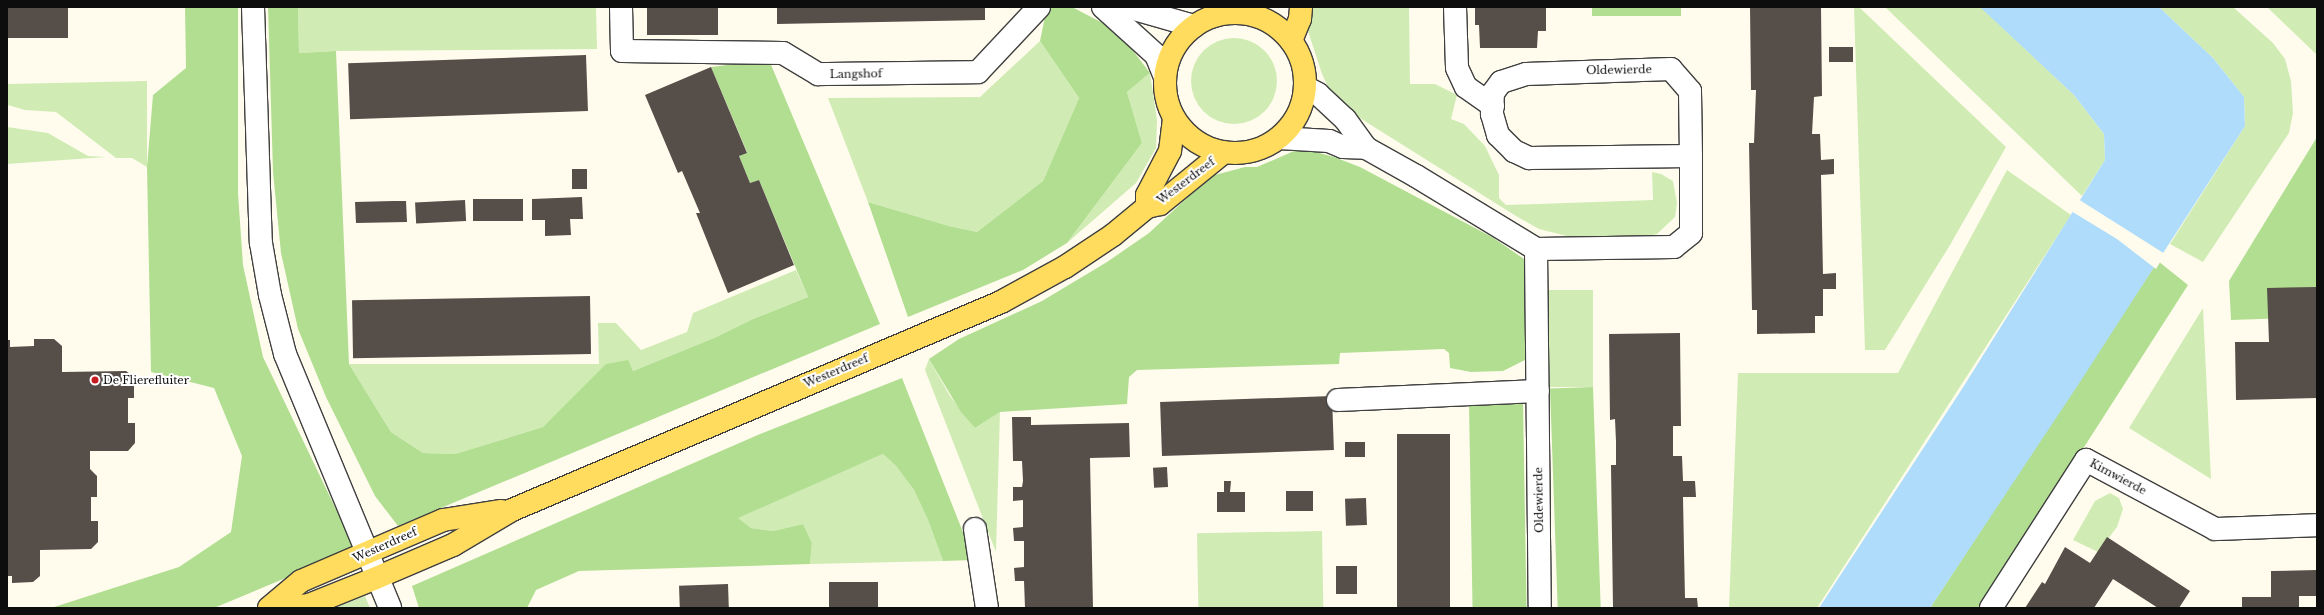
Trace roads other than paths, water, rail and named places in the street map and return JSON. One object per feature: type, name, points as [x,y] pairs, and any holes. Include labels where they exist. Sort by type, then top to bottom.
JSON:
[{"type":"main road","points":[[1291,41],[1300,19],[1301,7]]},
{"type":"main road","points":[[1256,11],[1281,29],[1291,41],[1299,55],[1304,70],[1306,87],[1301,107],[1293,124],[1279,138],[1262,148],[1243,153],[1224,152],[1204,146],[1187,134],[1174,118],[1167,98],[1165,77],[1170,57],[1180,40],[1194,26],[1212,16],[1233,12],[1256,11]]},
{"type":"main road","name":"Westerdreef","points":[[1147,207],[1147,194],[1170,151],[1174,118]]},
{"type":"main road","name":"Westerdreef","points":[[270,608],[309,605],[376,578],[453,545],[512,510],[1001,302],[1065,267],[1114,234],[1147,207],[1160,204],[1224,152]]},
{"type":"main road","name":"Westerdreef","points":[[270,608],[301,581],[443,520],[512,510]]},
{"type":"street","points":[[253,7],[261,243],[270,295],[285,354],[366,554],[390,608]]},
{"type":"street","name":"Langshof","points":[[621,7],[622,51],[783,53],[818,74],[978,72],[1039,7]]},
{"type":"street","points":[[1455,7],[1457,68],[1466,87],[1493,106]]},
{"type":"street","points":[[1113,8],[1194,26]]},
{"type":"street","points":[[1113,8],[1156,55],[1165,77]]},
{"type":"street","name":"Oldewierde","points":[[1540,608],[1536,249],[1674,247],[1691,233],[1691,156],[1690,91],[1670,69],[1526,74],[1501,82],[1493,93],[1492,114],[1498,135],[1514,151],[1529,158],[1691,156]]},
{"type":"street","points":[[1306,87],[1318,94],[1345,119],[1366,148],[1416,176],[1536,249]]},
{"type":"street","points":[[1279,138],[1329,142],[1343,147],[1366,148]]},
{"type":"street","points":[[1338,400],[1538,391]]},
{"type":"street","name":"Kimwierde","points":[[1991,608],[2086,460],[2214,529],[2317,525]]},
{"type":"street","points":[[975,529],[987,608]]},
{"type":"water","points":[[1980,7],[2159,7],[2213,58],[2244,97],[2245,126],[2080,382],[1930,608],[1819,608],[1962,389],[2105,160],[2104,134],[2074,95]]},
{"type":"place","name":"De Flierefluiter","points":[[95,380]]}]
